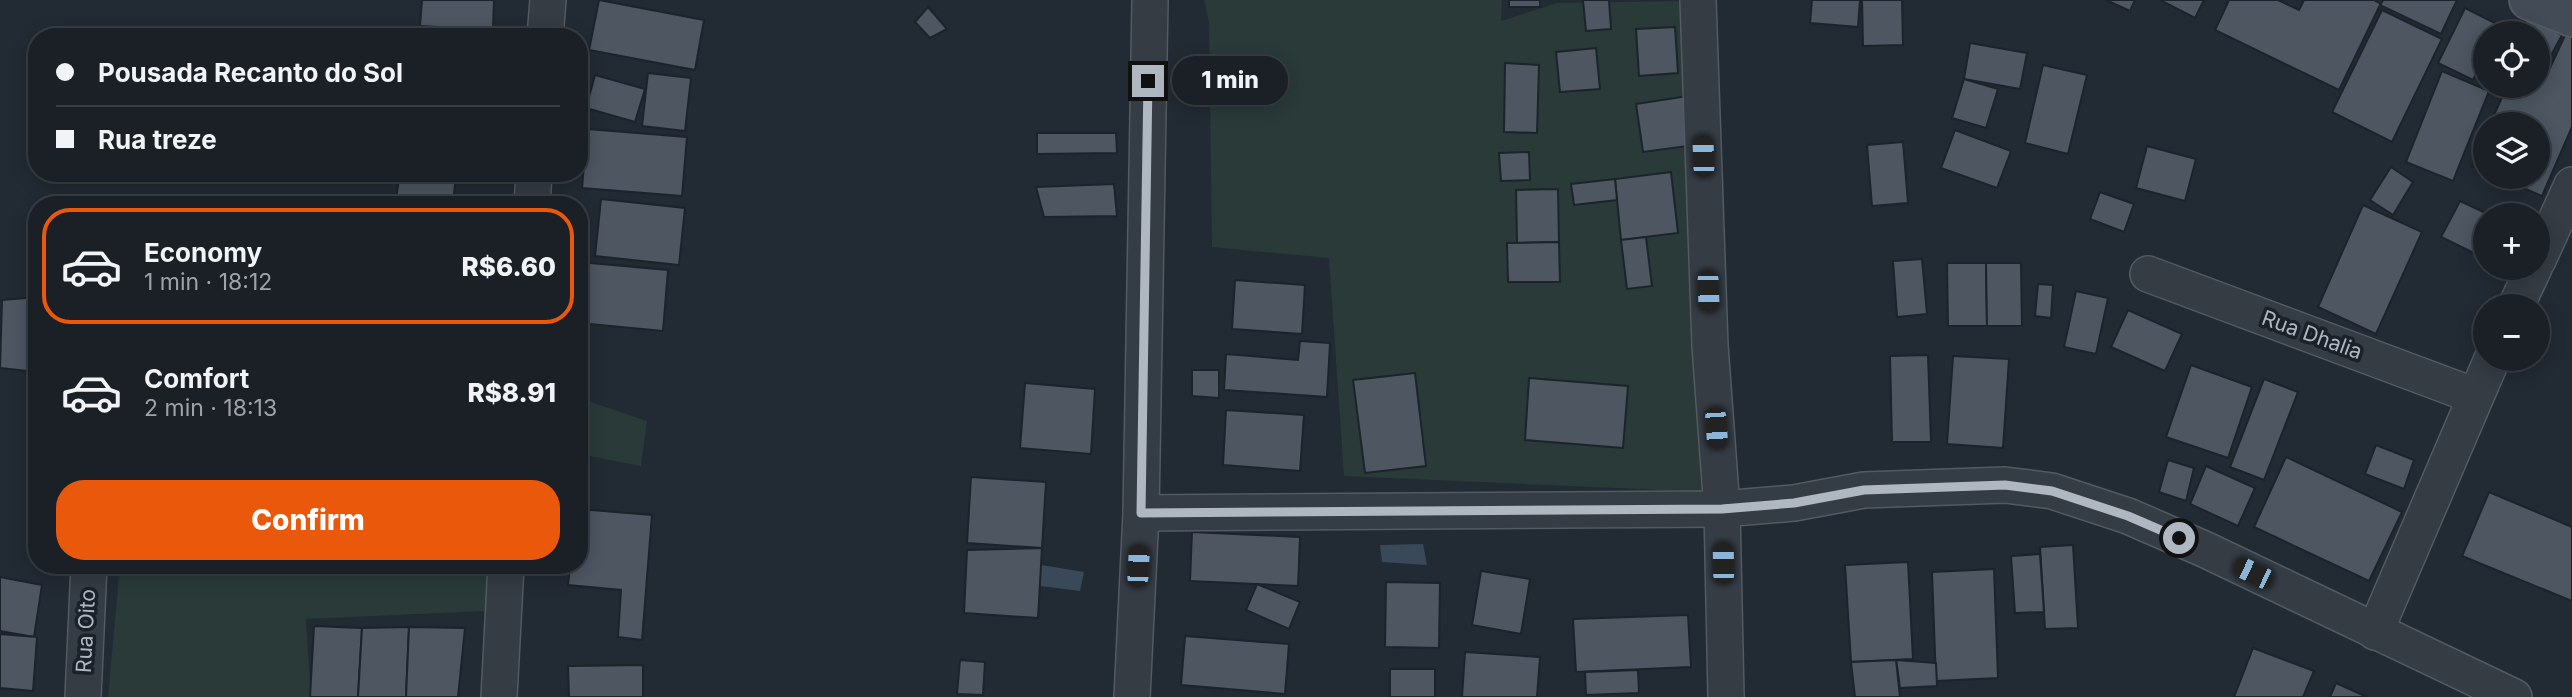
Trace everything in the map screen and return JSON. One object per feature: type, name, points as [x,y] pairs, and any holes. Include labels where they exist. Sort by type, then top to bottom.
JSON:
[{"type":"main road","points":[[2529,0],[2572,17]]},
{"type":"street","points":[[546,28],[548,0]]},
{"type":"street","points":[[1132,697],[1141,513],[1150,0]]},
{"type":"street","points":[[1698,0],[1710,346],[1722,509],[1726,697]]},
{"type":"street","points":[[2550,234],[2572,185]]},
{"type":"street","name":"Rua Dhalia","points":[[2148,274],[2475,396]]},
{"type":"street","points":[[2375,632],[2486,371]]},
{"type":"street","points":[[1141,513],[1722,509],[1794,503],[1864,490],[2005,485],[2052,491],[2128,516],[2204,549],[2514,697]]},
{"type":"street","name":"Rua Oito","points":[[83,697],[89,574]]},
{"type":"street","points":[[499,697],[506,574]]},
{"type":"shaded area","points":[[1204,0],[1502,0],[1501,21],[1557,3],[1682,1],[1705,492],[1344,476],[1329,258],[1212,247],[1209,22]]},
{"type":"shaded area","points":[[588,401],[647,421],[641,466],[588,456]]},
{"type":"shaded area","points":[[119,574],[488,574],[485,611],[306,619],[311,697],[108,697]]},
{"type":"water","points":[[1423,544],[1427,565],[1382,562],[1380,545]]},
{"type":"water","points":[[1041,565],[1084,572],[1080,591],[1040,586]]},
{"type":"building","points":[[422,0],[494,0],[493,28],[420,26]]},
{"type":"building","points":[[599,0],[704,20],[695,70],[589,50]]},
{"type":"building","points":[[1509,0],[1540,0],[1540,7],[1509,7]]},
{"type":"building","points":[[1583,0],[1609,0],[1611,29],[1586,31]]},
{"type":"building","points":[[1812,0],[1860,0],[1858,27],[1810,23]]},
{"type":"building","points":[[1862,0],[1902,0],[1903,45],[1863,46]]},
{"type":"building","points":[[2106,0],[2135,0],[2130,11]]},
{"type":"building","points":[[2160,0],[2204,0],[2195,18]]},
{"type":"building","points":[[2229,0],[2278,0],[2299,10],[2304,0],[2374,0],[2381,4],[2383,0],[2457,0],[2441,34],[2380,5],[2339,90],[2215,30]]},
{"type":"building","points":[[928,7],[947,29],[930,38],[915,22]]},
{"type":"building","points":[[2465,8],[2491,21],[2473,21],[2473,80],[2438,63]]},
{"type":"building","points":[[2382,10],[2442,39],[2392,142],[2332,112]]},
{"type":"building","points":[[1675,27],[1678,73],[1639,76],[1636,29]]},
{"type":"building","points":[[2550,29],[2562,35],[2550,57]]},
{"type":"building","points":[[2567,31],[2572,33],[2572,127],[2550,178],[2550,112],[2495,112],[2502,98],[2550,98],[2550,68]]},
{"type":"building","points":[[1970,43],[2027,53],[2020,89],[1964,79]]},
{"type":"building","points":[[1596,48],[1600,89],[1560,92],[1556,52]]},
{"type":"building","points":[[1505,63],[1539,65],[1537,133],[1504,132]]},
{"type":"building","points":[[2043,65],[2087,75],[2068,154],[2025,143]]},
{"type":"building","points":[[2442,71],[2473,84],[2473,98],[2486,98],[2481,112],[2473,112],[2473,131],[2453,181],[2406,162]]},
{"type":"building","points":[[648,73],[691,78],[685,131],[642,126]]},
{"type":"building","points":[[595,75],[645,89],[635,122],[588,109]]},
{"type":"building","points":[[1964,79],[1998,89],[1986,128],[1952,118]]},
{"type":"building","points":[[1688,96],[1695,145],[1643,152],[1636,104]]},
{"type":"building","points":[[588,129],[687,137],[682,196],[582,188],[583,182],[588,182]]},
{"type":"building","points":[[1955,130],[2011,151],[1997,188],[1941,168]]},
{"type":"building","points":[[1037,133],[1116,133],[1117,153],[1037,154]]},
{"type":"building","points":[[1903,142],[1908,203],[1872,206],[1867,145]]},
{"type":"building","points":[[2147,146],[2196,159],[2185,201],[2136,188]]},
{"type":"building","points":[[1529,152],[1530,180],[1501,181],[1499,153]]},
{"type":"building","points":[[2391,167],[2413,182],[2393,215],[2370,200]]},
{"type":"building","points":[[1671,172],[1678,233],[1621,240],[1615,179]]},
{"type":"building","points":[[1615,179],[1617,200],[1574,205],[1571,184]]},
{"type":"building","points":[[399,182],[455,182],[454,196],[396,196]]},
{"type":"building","points":[[1114,184],[1117,216],[1044,217],[1036,187]]},
{"type":"building","points":[[1558,189],[1559,242],[1517,243],[1516,190]]},
{"type":"building","points":[[2526,189],[2545,189],[2542,196]]},
{"type":"building","points":[[2100,192],[2134,204],[2124,232],[2090,219]]},
{"type":"building","points":[[601,199],[685,208],[679,265],[595,256]]},
{"type":"building","points":[[2460,201],[2473,207],[2473,253],[2441,237]]},
{"type":"building","points":[[2363,205],[2422,232],[2376,334],[2318,307]]},
{"type":"building","points":[[1646,237],[1652,286],[1627,289],[1621,240]]},
{"type":"building","points":[[1559,242],[1560,282],[1508,282],[1507,243]]},
{"type":"building","points":[[1922,259],[1927,314],[1897,317],[1893,261]]},
{"type":"building","points":[[588,263],[668,270],[663,331],[588,324]]},
{"type":"building","points":[[1947,263],[1986,263],[1987,326],[1948,326]]},
{"type":"building","points":[[1986,263],[2021,263],[2022,326],[1987,326]]},
{"type":"building","points":[[1235,280],[1305,285],[1302,334],[1232,329]]},
{"type":"building","points":[[2038,284],[2053,285],[2051,318],[2035,316]]},
{"type":"building","points":[[2076,291],[2108,298],[2096,354],[2064,347]]},
{"type":"building","points":[[28,298],[28,371],[0,368],[2,300]]},
{"type":"building","points":[[2128,310],[2182,334],[2165,371],[2111,347]]},
{"type":"building","points":[[1300,341],[1330,343],[1327,397],[1224,390],[1226,354],[1298,360]]},
{"type":"building","points":[[1928,355],[1931,442],[1892,442],[1890,356]]},
{"type":"building","points":[[1953,356],[2009,359],[2003,448],[1947,444]]},
{"type":"building","points":[[2191,365],[2252,387],[2228,458],[2166,437]]},
{"type":"building","points":[[1192,370],[1219,370],[1219,398],[1192,396]]},
{"type":"building","points":[[1415,373],[1426,466],[1365,473],[1353,380]]},
{"type":"building","points":[[1529,378],[1628,386],[1623,448],[1525,440]]},
{"type":"building","points":[[2264,379],[2298,392],[2264,480],[2230,467]]},
{"type":"building","points":[[1025,383],[1095,389],[1091,454],[1020,448]]},
{"type":"building","points":[[1226,410],[1304,415],[1300,471],[1223,465]]},
{"type":"building","points":[[2376,445],[2414,460],[2404,489],[2365,474]]},
{"type":"building","points":[[2286,457],[2402,512],[2369,581],[2254,527]]},
{"type":"building","points":[[2168,460],[2194,468],[2186,501],[2159,492]]},
{"type":"building","points":[[2206,466],[2255,488],[2238,526],[2190,504]]},
{"type":"building","points":[[971,477],[1046,482],[1042,548],[967,543]]},
{"type":"building","points":[[2489,492],[2572,527],[2572,601],[2462,556]]},
{"type":"building","points":[[588,510],[652,515],[642,640],[618,637],[621,590],[568,585],[569,574],[588,574]]},
{"type":"building","points":[[1192,532],[1300,537],[1298,586],[1190,581]]},
{"type":"building","points":[[2073,545],[2078,628],[2045,629],[2040,547]]},
{"type":"building","points":[[1042,548],[1038,618],[964,613],[967,550]]},
{"type":"building","points":[[2040,554],[2044,612],[2015,613],[2011,556]]},
{"type":"building","points":[[1908,562],[1913,659],[1851,662],[1845,565]]},
{"type":"building","points":[[1994,569],[1998,678],[1936,681],[1932,572]]},
{"type":"building","points":[[1481,571],[1530,579],[1521,634],[1472,625]]},
{"type":"building","points":[[0,577],[42,585],[34,637],[0,631]]},
{"type":"building","points":[[1386,582],[1440,583],[1439,648],[1385,647]]},
{"type":"building","points":[[1257,584],[1300,602],[1289,629],[1246,610]]},
{"type":"building","points":[[1688,615],[1691,667],[1576,672],[1573,619]]},
{"type":"building","points":[[314,626],[362,628],[358,697],[310,697]]},
{"type":"building","points":[[409,627],[406,697],[358,697],[362,628]]},
{"type":"building","points":[[409,627],[465,628],[458,697],[406,697]]},
{"type":"building","points":[[0,634],[37,637],[33,691],[0,688]]},
{"type":"building","points":[[1185,636],[1289,644],[1285,694],[1181,685]]},
{"type":"building","points":[[2253,648],[2314,671],[2303,697],[2234,697]]},
{"type":"building","points":[[1465,652],[1540,657],[1537,697],[1462,697]]},
{"type":"building","points":[[960,660],[985,662],[983,695],[957,694]]},
{"type":"building","points":[[1896,660],[1936,663],[1937,686],[1900,688]]},
{"type":"building","points":[[1896,660],[1900,697],[1855,697],[1851,662]]},
{"type":"building","points":[[643,665],[643,697],[569,697],[568,666]]},
{"type":"building","points":[[1390,669],[1435,669],[1435,697],[1390,697]]},
{"type":"building","points":[[1638,670],[1639,693],[1586,695],[1585,672]]},
{"type":"building","points":[[2336,683],[2367,697],[2330,697]]},
{"type":"route","points":[[1148,81],[1141,513],[1722,509],[1794,503],[1864,490],[2005,485],[2052,491],[2128,516],[2179,538]]}]
